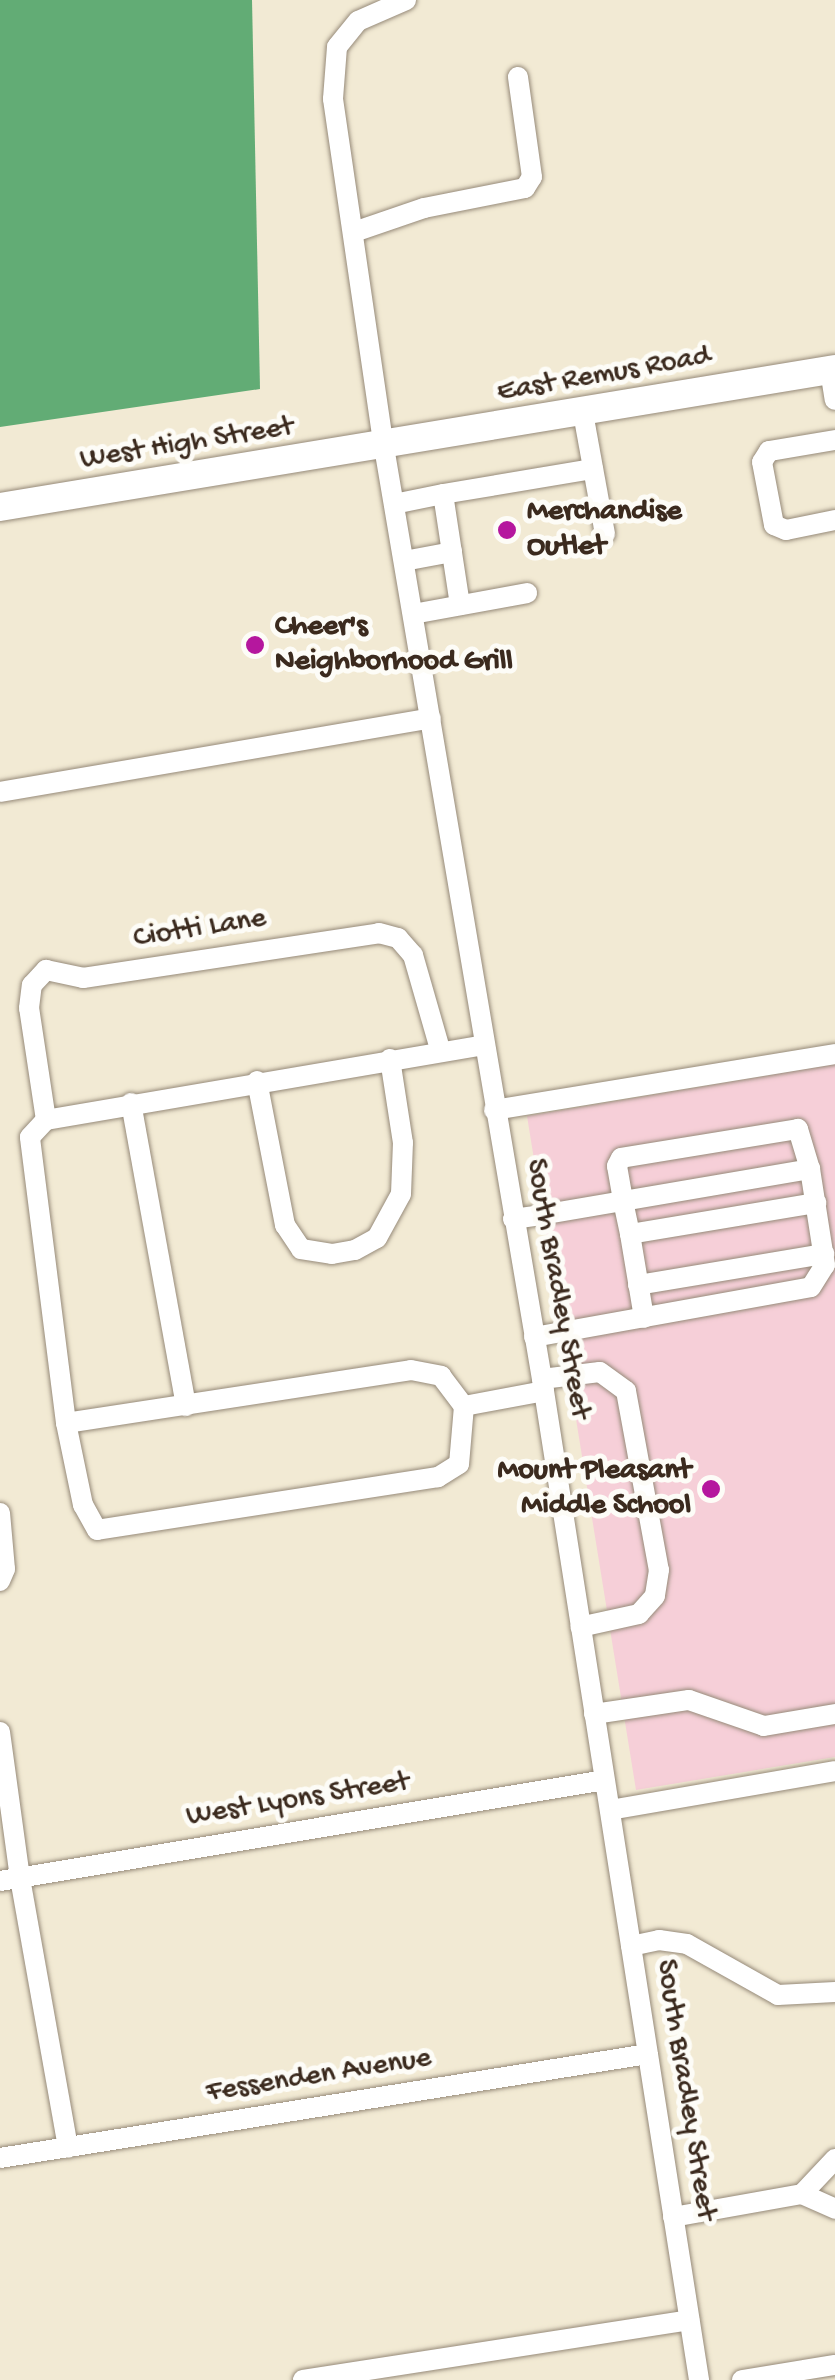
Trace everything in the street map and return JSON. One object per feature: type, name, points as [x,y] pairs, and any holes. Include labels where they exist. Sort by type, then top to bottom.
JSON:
[{"type":"main road","name":"East Remus Road","points":[[384,447],[832,370]]},
{"type":"main road","name":"West High Street","points":[[0,507],[384,447]]},
{"type":"street","name":"South Bradley Street","points":[[406,0],[358,22],[337,48],[334,98],[384,447],[543,1385],[699,2380]]},
{"type":"street","points":[[354,232],[424,208],[525,188],[532,177],[518,78]]},
{"type":"street","points":[[832,370],[835,400]]},
{"type":"street","points":[[583,413],[604,534]]},
{"type":"street","points":[[835,440],[769,451],[762,462],[774,524],[786,530],[835,520]]},
{"type":"street","points":[[394,504],[593,469]]},
{"type":"street","points":[[444,494],[460,605]]},
{"type":"street","points":[[404,562],[452,552]]},
{"type":"street","points":[[413,614],[527,593]]},
{"type":"street","points":[[0,792],[431,718]]},
{"type":"street","name":"Ciotti Lane","points":[[46,1120],[29,1008],[32,985],[46,970],[83,978],[379,933],[398,938],[412,954],[440,1049]]},
{"type":"street","points":[[66,1423],[411,1370],[441,1376],[464,1406],[459,1464],[438,1477],[97,1530],[83,1505],[66,1423],[30,1137],[46,1120],[484,1044]]},
{"type":"street","points":[[494,1110],[835,1054]]},
{"type":"street","points":[[257,1082],[284,1225],[301,1249],[332,1254],[355,1250],[377,1238],[401,1194],[404,1144],[390,1058]]},
{"type":"street","points":[[131,1104],[186,1406]]},
{"type":"street","points":[[534,1337],[802,1292],[818,1280],[824,1254],[810,1169],[798,1130],[621,1158],[617,1166],[644,1318]]},
{"type":"street","points":[[513,1219],[810,1169]]},
{"type":"street","points":[[630,1234],[816,1203]]},
{"type":"street","points":[[638,1285],[824,1254]]},
{"type":"street","points":[[464,1406],[600,1372],[626,1390],[659,1570],[655,1596],[639,1614],[580,1627]]},
{"type":"street","points":[[0,1513],[4,1569],[0,1581]]},
{"type":"street","points":[[594,1714],[689,1700],[764,1726],[835,1714]]},
{"type":"street","points":[[0,1732],[10,1879],[68,2148]]},
{"type":"street","points":[[610,1810],[835,1771]]},
{"type":"street","name":"West Lyons Street","points":[[10,1879],[605,1780]]},
{"type":"street","points":[[631,1946],[660,1940],[688,1944],[778,1994],[835,1992]]},
{"type":"street","name":"Fessenden Avenue","points":[[0,2158],[648,2054]]},
{"type":"street","points":[[802,2194],[835,2159]]},
{"type":"street","points":[[673,2216],[802,2194],[835,2208]]},
{"type":"street","points":[[303,2380],[688,2320]]},
{"type":"street","points":[[742,2380],[802,2375],[835,2365]]},
{"type":"shaded area","name":"Mount Pleasant Middle School","points":[[835,1064],[835,1757],[636,1790],[527,1116]]},
{"type":"green space","points":[[0,0],[252,0],[260,389],[0,427]]},
{"type":"place","name":"Merchandise Outlet","points":[[507,530]]},
{"type":"place","name":"Cheer's Neighborhood Grill","points":[[255,645]]},
{"type":"place","name":"Mount Pleasant Middle School","points":[[711,1489]]}]
